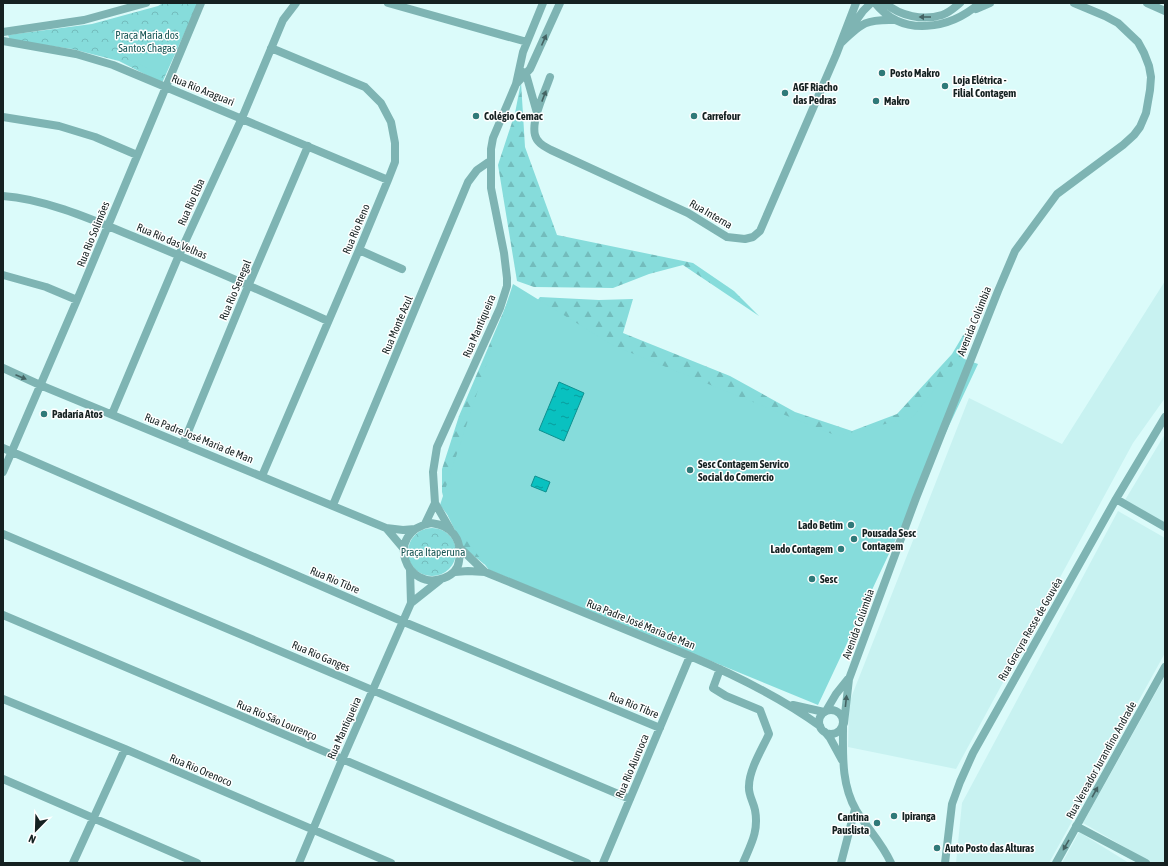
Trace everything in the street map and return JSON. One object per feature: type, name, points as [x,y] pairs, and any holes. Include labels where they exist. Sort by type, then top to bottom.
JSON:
[{"type":"street","points":[[3,32],[84,20],[146,3]]},
{"type":"street","name":"Rua Rio Solimões","points":[[3,472],[137,155],[167,88],[201,3]]},
{"type":"street","name":"Rua Rio Elba","points":[[112,414],[179,255],[242,118],[283,20],[296,3]]},
{"type":"street","points":[[388,3],[527,42]]},
{"type":"street","name":"Rua Mantiqueira","points":[[425,524],[434,503],[433,472],[437,447],[500,308],[506,286],[507,278],[504,253],[491,188],[490,161],[493,138],[516,84],[519,64],[543,3]]},
{"type":"street","name":"Rua Mantiqueira","points":[[516,84],[530,69],[560,3]]},
{"type":"street","name":"Rua Interna","points":[[550,78],[537,114],[535,134],[540,143],[545,147],[688,213],[727,237],[745,239],[753,237],[760,231],[856,3]]},
{"type":"street","points":[[840,44],[863,11],[871,3]]},
{"type":"street","points":[[875,3],[884,13],[895,20],[913,25],[933,26],[951,22],[990,3]]},
{"type":"street","points":[[884,3],[905,14],[924,18],[943,15],[960,3]]},
{"type":"street","points":[[970,12],[980,3]]},
{"type":"street","name":"Avenida Colúmbia","points":[[843,724],[849,679],[916,498],[1015,251],[1058,194],[1123,145],[1134,135],[1144,120],[1151,77],[1149,66],[1138,42],[1118,23],[1074,3]]},
{"type":"street","points":[[1147,3],[1165,11]]},
{"type":"street","name":"Rua Interna","points":[[840,44],[859,26],[873,20],[895,20]]},
{"type":"street","name":"Rua Rio Araguari","points":[[3,41],[52,49],[113,64],[388,180]]},
{"type":"street","name":"Rua Rio Reno","points":[[262,476],[395,162],[395,143],[391,122],[381,103],[365,87],[271,48]]},
{"type":"street","name":"Rua Interna","points":[[519,64],[526,74],[537,114]]},
{"type":"street","points":[[3,117],[59,126],[95,137],[137,155]]},
{"type":"street","name":"Rua Rio Senegal","points":[[183,444],[308,146]]},
{"type":"street","name":"Rua Monte Azul","points":[[333,505],[468,182],[477,170],[490,161]]},
{"type":"street","name":"Rua Rio das Velhas","points":[[3,196],[17,197],[47,204],[108,226],[249,284],[328,321]]},
{"type":"street","points":[[359,250],[402,269]]},
{"type":"street","points":[[3,275],[46,287],[77,300]]},
{"type":"street","name":"Rua Padre José Maria de Man","points":[[3,368],[40,385],[386,528],[403,530],[415,529]]},
{"type":"street","name":"Rua Gracyra Resse de Gouvêa","points":[[945,863],[952,804],[973,753],[1116,499],[1165,417]]},
{"type":"street","name":"Rua Rio Tibre","points":[[3,448],[404,622],[660,728]]},
{"type":"street","points":[[1116,499],[1165,527]]},
{"type":"street","name":"Rua Mantiqueira","points":[[434,503],[450,529]]},
{"type":"street","points":[[411,603],[441,580],[449,577],[455,572],[459,561],[460,547],[450,529],[441,524],[425,524],[409,534],[403,548],[403,554],[410,570],[420,577],[427,580],[441,580]]},
{"type":"street","name":"Rua Padre José Maria de Man","points":[[386,528],[403,548]]},
{"type":"street","name":"Rua Rio Ganges","points":[[3,534],[630,798]]},
{"type":"street","name":"Rua Padre José Maria de Man","points":[[460,547],[485,572]]},
{"type":"street","name":"Rua Mantiqueira","points":[[299,863],[342,760],[404,622],[411,603],[410,570]]},
{"type":"street","name":"Rua Padre José Maria de Man","points":[[455,572],[485,572],[720,669],[786,703],[822,729],[830,738],[843,760]]},
{"type":"street","name":"Rua Rio São Lourenço","points":[[3,615],[587,863]]},
{"type":"street","name":"Rua Rio Aiuruoca","points":[[603,863],[690,656]]},
{"type":"street","name":"Rua Vereador Jurandino Andrade","points":[[1056,863],[1165,667]]},
{"type":"street","points":[[720,669],[713,688],[726,696],[760,710],[769,734],[751,773],[748,784],[757,824],[753,840],[743,863]]},
{"type":"street","points":[[843,724],[841,729],[835,734],[828,734],[822,729],[819,720],[836,694],[849,679]]},
{"type":"street","name":"Rua Rio Orenoco","points":[[3,699],[125,749],[391,863]]},
{"type":"street","name":"Rua Padre José Maria de Man","points":[[786,703],[825,711],[830,710],[839,712],[844,719],[843,724]]},
{"type":"street","points":[[843,724],[843,760],[845,779],[855,809],[887,853],[891,863]]},
{"type":"street","points":[[73,863],[125,749]]},
{"type":"street","points":[[3,779],[197,863]]},
{"type":"street","points":[[841,863],[855,809]]},
{"type":"street","points":[[1076,826],[1146,863]]},
{"type":"shaded area","points":[[1165,281],[1165,398],[1133,443],[956,769],[848,747],[849,703],[969,398],[1062,444]]},
{"type":"shaded area","points":[[1165,434],[1165,523],[1125,500]]},
{"type":"shaded area","points":[[1118,511],[1165,538],[1165,653],[1049,863],[956,863],[962,803]]},
{"type":"shaded area","points":[[1165,676],[1165,863],[1152,863],[1083,823]]},
{"type":"shaded area","points":[[1079,832],[1129,863],[1062,863]]},
{"type":"green space","name":"Praça Maria dos Santos Chagas","points":[[163,3],[198,3],[162,83],[119,61],[72,49],[10,40],[8,35],[92,24],[158,6]]},
{"type":"green space","points":[[138,41],[171,56],[163,75],[129,60]]},
{"type":"green space","points":[[521,82],[525,147],[557,235],[693,263],[734,291],[759,316],[683,265],[649,274],[613,288],[534,287],[517,281],[498,165],[515,113]]},
{"type":"green space","name":"Sesc Contagem Servico Social do Comercio","points":[[513,284],[614,346],[837,436],[913,417],[959,357],[978,364],[818,705],[489,570],[440,505]]},
{"type":"green space","points":[[540,297],[599,300],[633,299],[623,333],[730,376],[795,412],[852,431],[897,414],[952,354],[965,332],[966,354],[952,378],[919,425],[874,453],[520,323]]},
{"type":"green space","points":[[508,301],[666,643],[484,564],[463,547],[448,516],[442,492],[442,469],[459,416]]},
{"type":"green space","name":"Praça Itaperuna","points":[[427,528],[437,528],[446,532],[452,538],[455,543],[455,561],[446,572],[437,576],[427,576],[418,572],[412,566],[408,557],[408,547],[412,538],[418,532]]},
{"type":"water","points":[[559,382],[584,393],[564,441],[539,430]]},
{"type":"water","points":[[535,476],[550,482],[546,492],[531,486]]},
{"type":"place","name":"Posto Makro","points":[[882,73]]},
{"type":"place","name":"Loja Elétrica - Filial Contagem","points":[[945,86]]},
{"type":"place","name":"AGF Riacho das Pedras","points":[[785,93]]},
{"type":"place","name":"Makro","points":[[876,101]]},
{"type":"place","name":"Colégio Cemac","points":[[476,116]]},
{"type":"place","name":"Carrefour","points":[[694,116]]},
{"type":"place","name":"Padaría Atos","points":[[44,414]]},
{"type":"place","name":"Sesc Contagem Servico Social do Comercio","points":[[690,470]]},
{"type":"place","name":"Lado Betim","points":[[851,525]]},
{"type":"place","name":"Pousada Sesc Contagem","points":[[854,539]]},
{"type":"place","name":"Lado Contagem","points":[[841,549]]},
{"type":"place","name":"Sesc","points":[[812,579]]},
{"type":"place","name":"Ipiranga","points":[[894,816]]},
{"type":"place","name":"Cantina Pauslista","points":[[877,823]]},
{"type":"place","name":"Auto Posto das Alturas","points":[[937,848]]}]
